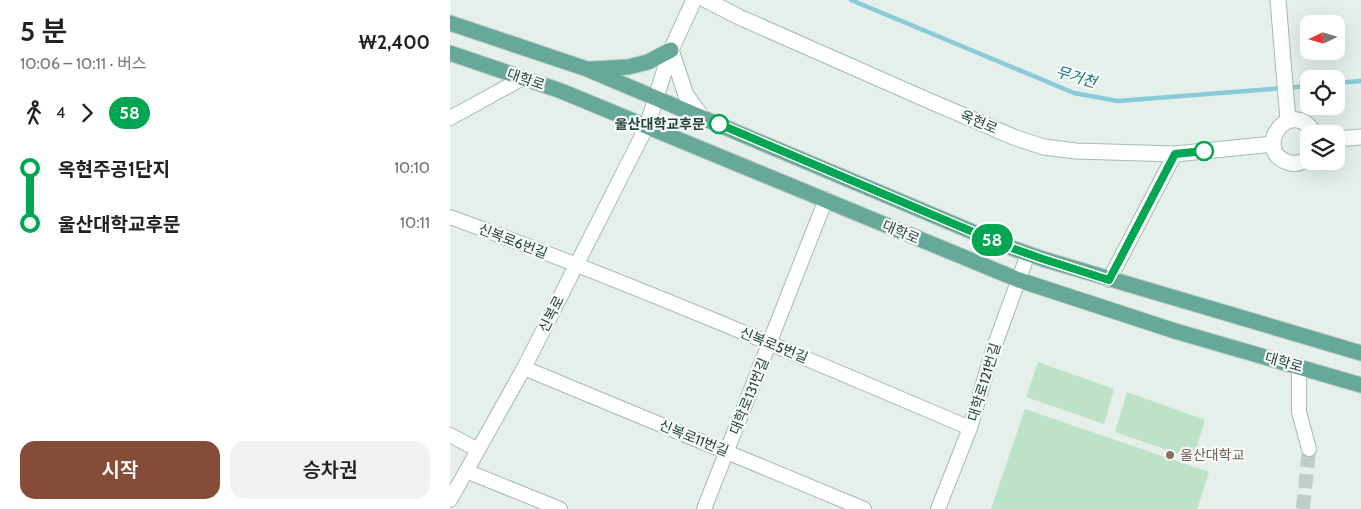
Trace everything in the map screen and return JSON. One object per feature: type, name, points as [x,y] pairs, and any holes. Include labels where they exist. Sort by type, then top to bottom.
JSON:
[{"type":"main road","points":[[647,126],[671,50],[694,0]]},
{"type":"main road","name":"옥현로","points":[[706,0],[739,17],[1016,138],[1044,147],[1076,151],[1175,154],[1273,144]]},
{"type":"main road","points":[[1278,0],[1287,113],[1276,130],[1273,144],[1279,157],[1292,164],[1300,163]]},
{"type":"main road","points":[[450,23],[587,69],[1028,254],[1109,280],[1361,353]]},
{"type":"main road","points":[[587,69],[628,67],[648,62],[671,50]]},
{"type":"main road","points":[[671,50],[686,95],[702,117]]},
{"type":"main road","name":"대학로","points":[[450,53],[523,78],[647,126],[1019,280],[1106,310],[1361,385]]},
{"type":"main road","points":[[1287,113],[1307,125]]},
{"type":"main road","points":[[1345,138],[1361,137]]},
{"type":"street","points":[[450,118],[523,78]]},
{"type":"street","name":"신복로","points":[[450,500],[524,368],[647,126]]},
{"type":"street","points":[[1109,280],[1175,154]]},
{"type":"street","name":"대학로131번길","points":[[704,509],[826,199]]},
{"type":"street","name":"신복로6번길","points":[[450,217],[576,266]]},
{"type":"street","name":"대학로121번길","points":[[938,509],[970,428],[994,350],[1028,254]]},
{"type":"street","name":"신복로5번길","points":[[576,266],[770,343],[970,428]]},
{"type":"street","points":[[1299,366],[1299,412],[1309,449]]},
{"type":"street","name":"신복로11번길","points":[[524,368],[864,509]]},
{"type":"street","points":[[450,435],[478,450]]},
{"type":"street","points":[[466,471],[560,509]]},
{"type":"green space","points":[[1038,362],[1114,389],[1104,424],[1026,397]]},
{"type":"green space","points":[[1127,392],[1205,420],[1193,459],[1115,432]]},
{"type":"green space","points":[[1025,409],[1209,472],[1197,509],[991,509]]},
{"type":"waterway","name":"무거천","points":[[851,0],[1074,93],[1118,101],[1300,87]]},
{"type":"waterway","name":"무거천","points":[[1345,82],[1361,81]]},
{"type":"tunnel","points":[[1303,509],[1309,449]]},
{"type":"bus line","name":"58","points":[[719,124],[1006,246],[1109,280],[1175,154],[1204,151]]},
{"type":"place","name":"울산대학교후문","points":[[719,124]]},
{"type":"place","name":"울산대학교","points":[[1170,455]]}]
